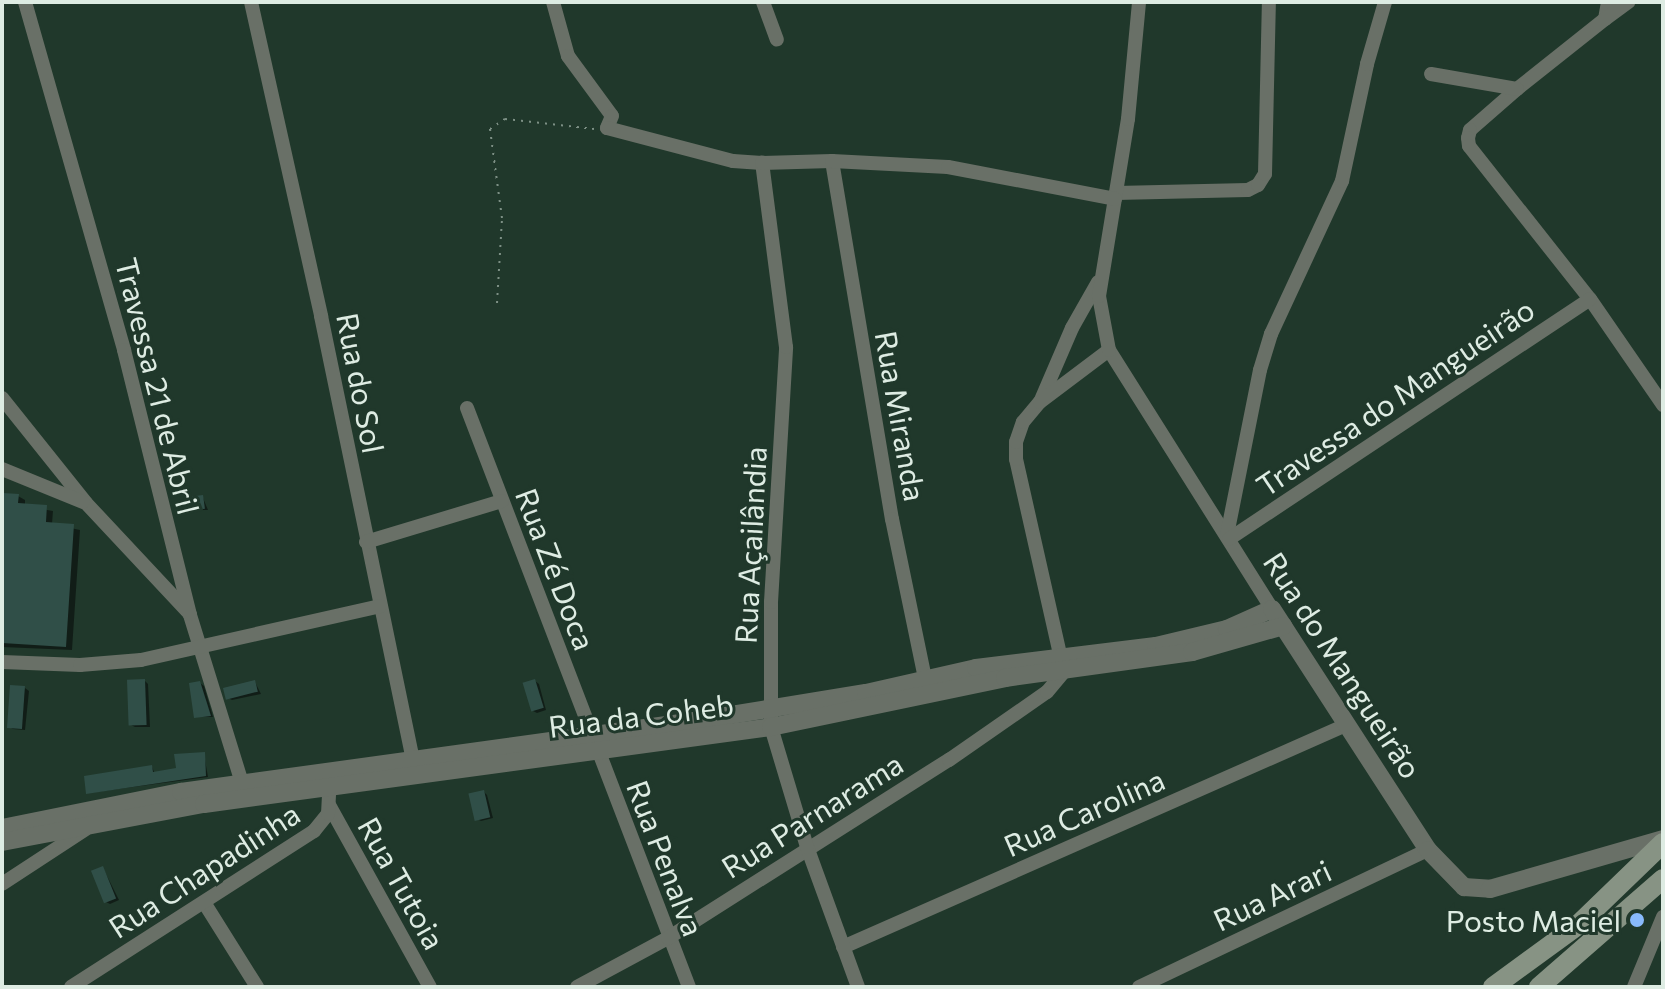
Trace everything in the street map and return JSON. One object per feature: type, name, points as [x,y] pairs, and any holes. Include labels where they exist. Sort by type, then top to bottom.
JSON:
[{"type":"main road","points":[[1493,987],[1566,934],[1663,841]]},
{"type":"main road","points":[[1539,987],[1663,879]]},
{"type":"street","name":"Travessa 21 de Abril","points":[[25,2],[124,350],[190,615],[242,783]]},
{"type":"street","name":"Rua do Sol","points":[[251,2],[321,316],[414,768]]},
{"type":"street","points":[[553,2],[568,56],[612,116],[607,128],[733,161],[832,161],[948,167],[1115,196],[1248,190],[1265,174],[1269,2]]},
{"type":"street","points":[[763,2],[777,40]]},
{"type":"street","name":"Rua do Mangueirão","points":[[1139,2],[1128,119],[1103,275],[1100,313],[1109,350],[1346,725],[1428,850],[1455,879],[1476,890],[1490,889],[1663,841]]},
{"type":"street","points":[[1228,537],[1260,370],[1271,334],[1342,181],[1367,64],[1385,2]]},
{"type":"street","points":[[1605,19],[1608,2]]},
{"type":"street","points":[[1628,2],[1470,130],[1469,146],[1590,299],[1663,405]]},
{"type":"street","points":[[1431,74],[1517,89]]},
{"type":"street","name":"Rua Miranda","points":[[832,161],[892,519],[925,679]]},
{"type":"street","name":"Rua Açailândia","points":[[762,163],[786,347],[771,602],[771,718],[807,847],[858,987]]},
{"type":"street","points":[[1040,402],[1072,328],[1103,275]]},
{"type":"street","name":"Travessa do Mangueirão","points":[[1228,537],[1590,299]]},
{"type":"street","points":[[1064,664],[1016,459],[1016,442],[1023,422],[1040,402],[1109,350]]},
{"type":"street","points":[[2,398],[86,503],[190,615]]},
{"type":"street","name":"Rua Zé Doca","points":[[467,408],[593,741]]},
{"type":"street","points":[[2,469],[86,503]]},
{"type":"street","points":[[366,542],[502,501]]},
{"type":"street","points":[[2,662],[117,663],[380,606]]},
{"type":"street","name":"Rua da Coheb","points":[[2,842],[174,809],[330,789],[414,768],[771,718],[1005,678],[1236,626],[1272,609]]},
{"type":"street","name":"Rua da Coheb","points":[[771,718],[976,668],[1064,664],[1218,646],[1283,626]]},
{"type":"street","name":"Rua Parnarama","points":[[577,987],[668,938],[1018,714],[1047,692],[1064,664]]},
{"type":"street","name":"Rua Carolina","points":[[843,947],[1346,725]]},
{"type":"street","name":"Rua Penalva","points":[[593,741],[689,987]]},
{"type":"street","name":"Rua da Coheb","points":[[2,828],[148,798],[242,783],[330,789]]},
{"type":"street","name":"Rua Chapadinha","points":[[71,987],[205,904],[314,831],[328,814],[330,789]]},
{"type":"street","name":"Rua Tutoia","points":[[330,789],[430,987]]},
{"type":"street","points":[[2,884],[90,827]]},
{"type":"street","name":"Rua Arari","points":[[1139,987],[1428,850]]},
{"type":"street","points":[[1597,858],[1635,869]]},
{"type":"street","points":[[205,904],[257,987]]},
{"type":"street","points":[[1634,987],[1663,917]]},
{"type":"path","points":[[497,303],[502,218],[490,129],[505,119],[607,128]]},
{"type":"building","points":[[3,493],[19,494],[18,503],[47,505],[46,522],[74,524],[66,647],[2,643]]},
{"type":"building","points":[[203,495],[205,509],[188,511],[186,497]]},
{"type":"building","points":[[145,679],[147,725],[129,726],[127,680]]},
{"type":"building","points":[[535,679],[544,708],[531,711],[523,683]]},
{"type":"building","points":[[255,680],[258,692],[226,700],[223,688]]},
{"type":"building","points":[[200,681],[211,716],[194,718],[189,683]]},
{"type":"building","points":[[10,685],[25,686],[22,729],[7,728]]},
{"type":"building","points":[[205,752],[206,776],[86,794],[84,776],[152,765],[153,772],[176,768],[174,754]]},
{"type":"building","points":[[484,790],[490,817],[475,821],[468,794]]},
{"type":"building","points":[[103,866],[116,898],[104,903],[91,871]]},
{"type":"place","name":"Posto Maciel","points":[[1637,920]]}]
